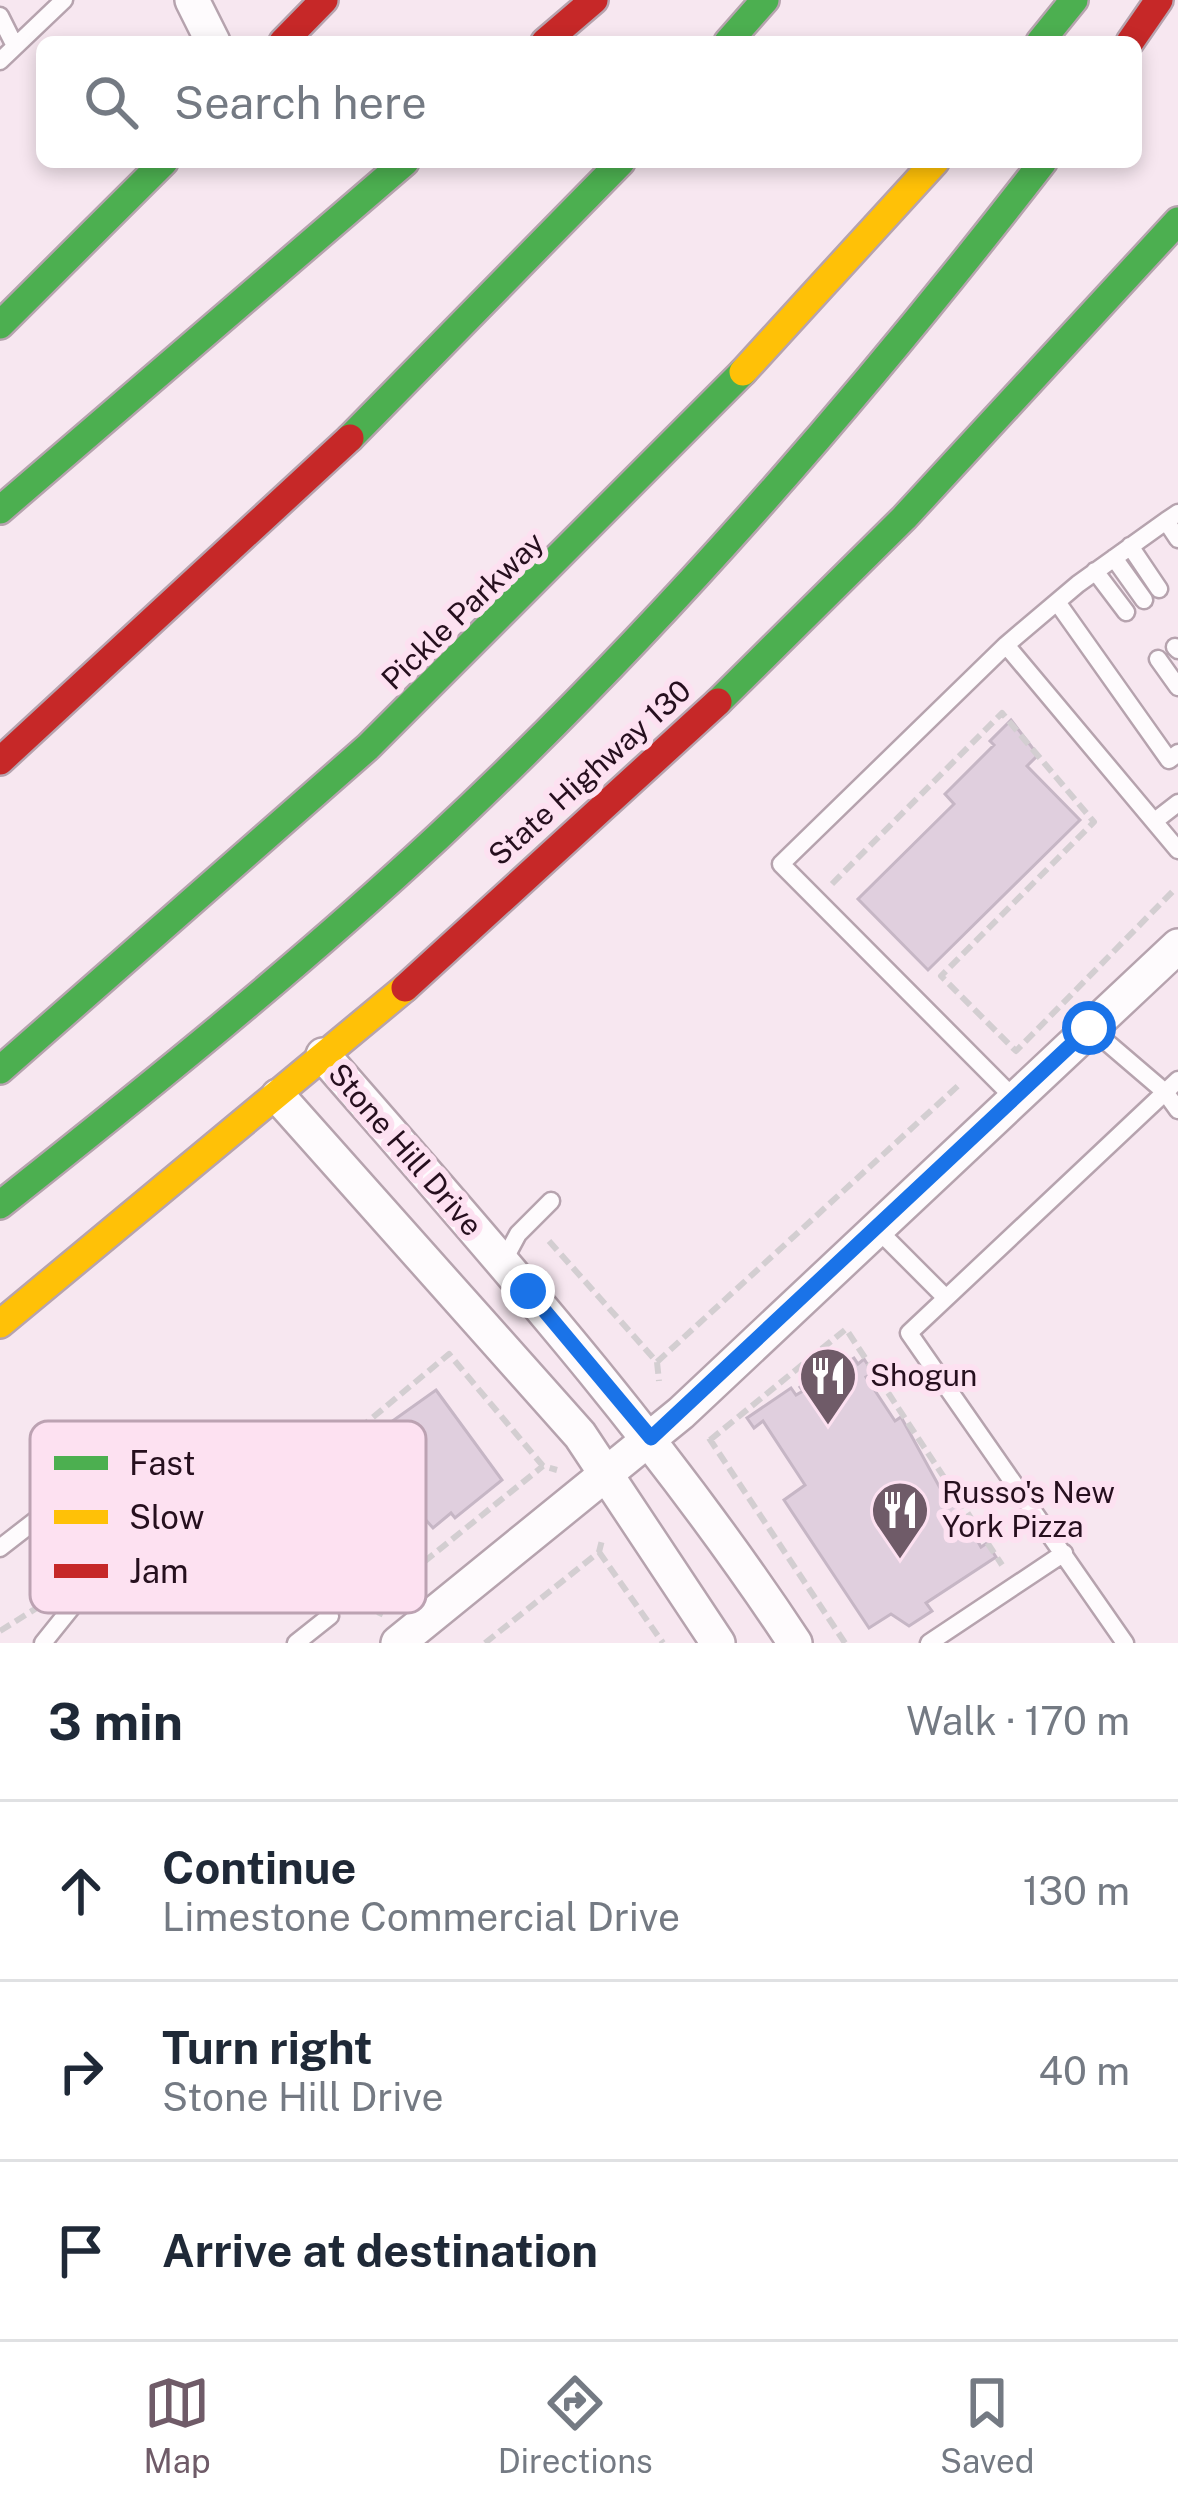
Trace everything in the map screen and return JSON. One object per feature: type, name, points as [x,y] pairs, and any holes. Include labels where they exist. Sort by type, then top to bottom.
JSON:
[{"type":"main road","points":[[289,36],[324,0]]},
{"type":"main road","points":[[552,36],[594,0]]},
{"type":"main road","points":[[733,36],[765,0]]},
{"type":"main road","points":[[1045,36],[1074,0]]},
{"type":"main road","points":[[1134,36],[1159,0]]},
{"type":"main road","points":[[0,325],[158,168]]},
{"type":"main road","points":[[0,510],[398,168]]},
{"type":"main road","points":[[0,761],[304,485],[615,168]]},
{"type":"main road","name":"Pickle Parkway","points":[[0,1070],[332,782],[484,639],[796,318],[930,168]]},
{"type":"main road","points":[[0,1205],[371,896],[621,658],[853,400],[1037,168]]},
{"type":"main road","name":"State Highway 130","points":[[0,1324],[278,1096],[610,803],[870,557],[1028,393],[1178,220]]},
{"type":"street","points":[[192,0],[210,36]]},
{"type":"street","points":[[426,1604],[610,1474],[1178,946]]},
{"type":"street","name":"Stone Hill Drive","points":[[323,1055],[651,1438],[795,1643]]},
{"type":"street","name":"Stone Hill Drive","points":[[278,1096],[610,1474],[718,1643]]},
{"type":"street","points":[[387,1631],[413,1613]]},
{"type":"lane","points":[[0,61],[64,0]]},
{"type":"lane","points":[[0,16],[16,46]]},
{"type":"lane","points":[[1012,1097],[782,864],[1006,645],[1057,602],[1172,517],[1178,539]]},
{"type":"lane","points":[[1114,558],[1151,594],[1130,546]]},
{"type":"lane","points":[[1095,571],[1126,612]]},
{"type":"lane","points":[[1057,602],[1169,760],[1178,753]]},
{"type":"lane","points":[[1006,645],[1178,850]]},
{"type":"lane","points":[[1158,658],[1178,687]]},
{"type":"lane","points":[[1156,820],[1178,803]]},
{"type":"lane","points":[[1089,1028],[1172,1086],[1178,1110]]},
{"type":"lane","points":[[1125,1643],[909,1334],[1172,1086]]},
{"type":"lane","points":[[503,1262],[518,1234],[551,1201]]},
{"type":"lane","points":[[876,1228],[946,1298]]},
{"type":"lane","points":[[0,1547],[30,1524]]},
{"type":"lane","points":[[929,1643],[1064,1553]]},
{"type":"lane","points":[[43,1643],[67,1613]]},
{"type":"lane","points":[[296,1643],[330,1616]]},
{"type":"path","points":[[847,902],[830,886],[1002,713],[1094,822],[932,985]]},
{"type":"path","points":[[940,976],[1016,1051],[1174,890]]},
{"type":"path","points":[[657,1361],[961,1083]]},
{"type":"path","points":[[548,1241],[657,1361],[658,1381],[668,1392]]},
{"type":"path","points":[[845,1643],[709,1438],[846,1329],[1001,1565]]},
{"type":"path","points":[[368,1421],[449,1354],[542,1466],[556,1469]]},
{"type":"path","points":[[649,1390],[658,1381]]},
{"type":"path","points":[[426,1560],[542,1466]]},
{"type":"path","points":[[485,1643],[599,1552],[602,1540]]},
{"type":"path","points":[[599,1552],[663,1643]]},
{"type":"path","points":[[0,1630],[30,1611]]},
{"type":"building","points":[[1011,720],[1038,755],[1027,766],[1080,820],[928,970],[858,899],[954,804],[945,794],[994,745],[990,741]]},
{"type":"building","points":[[854,1358],[858,1364],[864,1359],[873,1373],[866,1377],[895,1421],[901,1417],[945,1497],[950,1493],[981,1547],[987,1543],[996,1557],[926,1603],[932,1611],[909,1626],[891,1614],[869,1628],[784,1500],[805,1485],[763,1421],[754,1428],[747,1418],[791,1388],[796,1395],[803,1391],[800,1387],[835,1363],[838,1368]]},
{"type":"building","points":[[436,1390],[502,1480],[455,1518],[451,1513],[433,1528],[426,1520],[426,1421],[392,1421]]},
{"type":"traffic: fast","points":[[733,36],[765,0]]},
{"type":"traffic: fast","points":[[1045,36],[1074,0]]},
{"type":"traffic: fast","points":[[0,325],[158,168]]},
{"type":"traffic: fast","points":[[0,510],[398,168]]},
{"type":"traffic: fast","points":[[350,438],[615,168]]},
{"type":"traffic: fast","points":[[0,1205],[277,979],[520,759],[754,512],[902,339],[1038,168]]},
{"type":"traffic: fast","points":[[718,702],[904,518],[1178,221]]},
{"type":"traffic: fast","points":[[0,1070],[368,747],[743,372]]},
{"type":"traffic: slow","points":[[743,372],[930,168]]},
{"type":"traffic: slow","points":[[0,1324],[405,988]]},
{"type":"traffic: jam","points":[[289,36],[324,0]]},
{"type":"traffic: jam","points":[[552,36],[594,0]]},
{"type":"traffic: jam","points":[[1134,36],[1159,0]]},
{"type":"traffic: jam","points":[[0,761],[350,438]]},
{"type":"traffic: jam","points":[[405,988],[718,702]]},
{"type":"place","name":"Shogun","points":[[828,1427]]},
{"type":"place","name":"Russo's New York Pizza","points":[[900,1561]]},
{"type":"route","points":[[528,1291],[651,1438],[1089,1028]]}]
